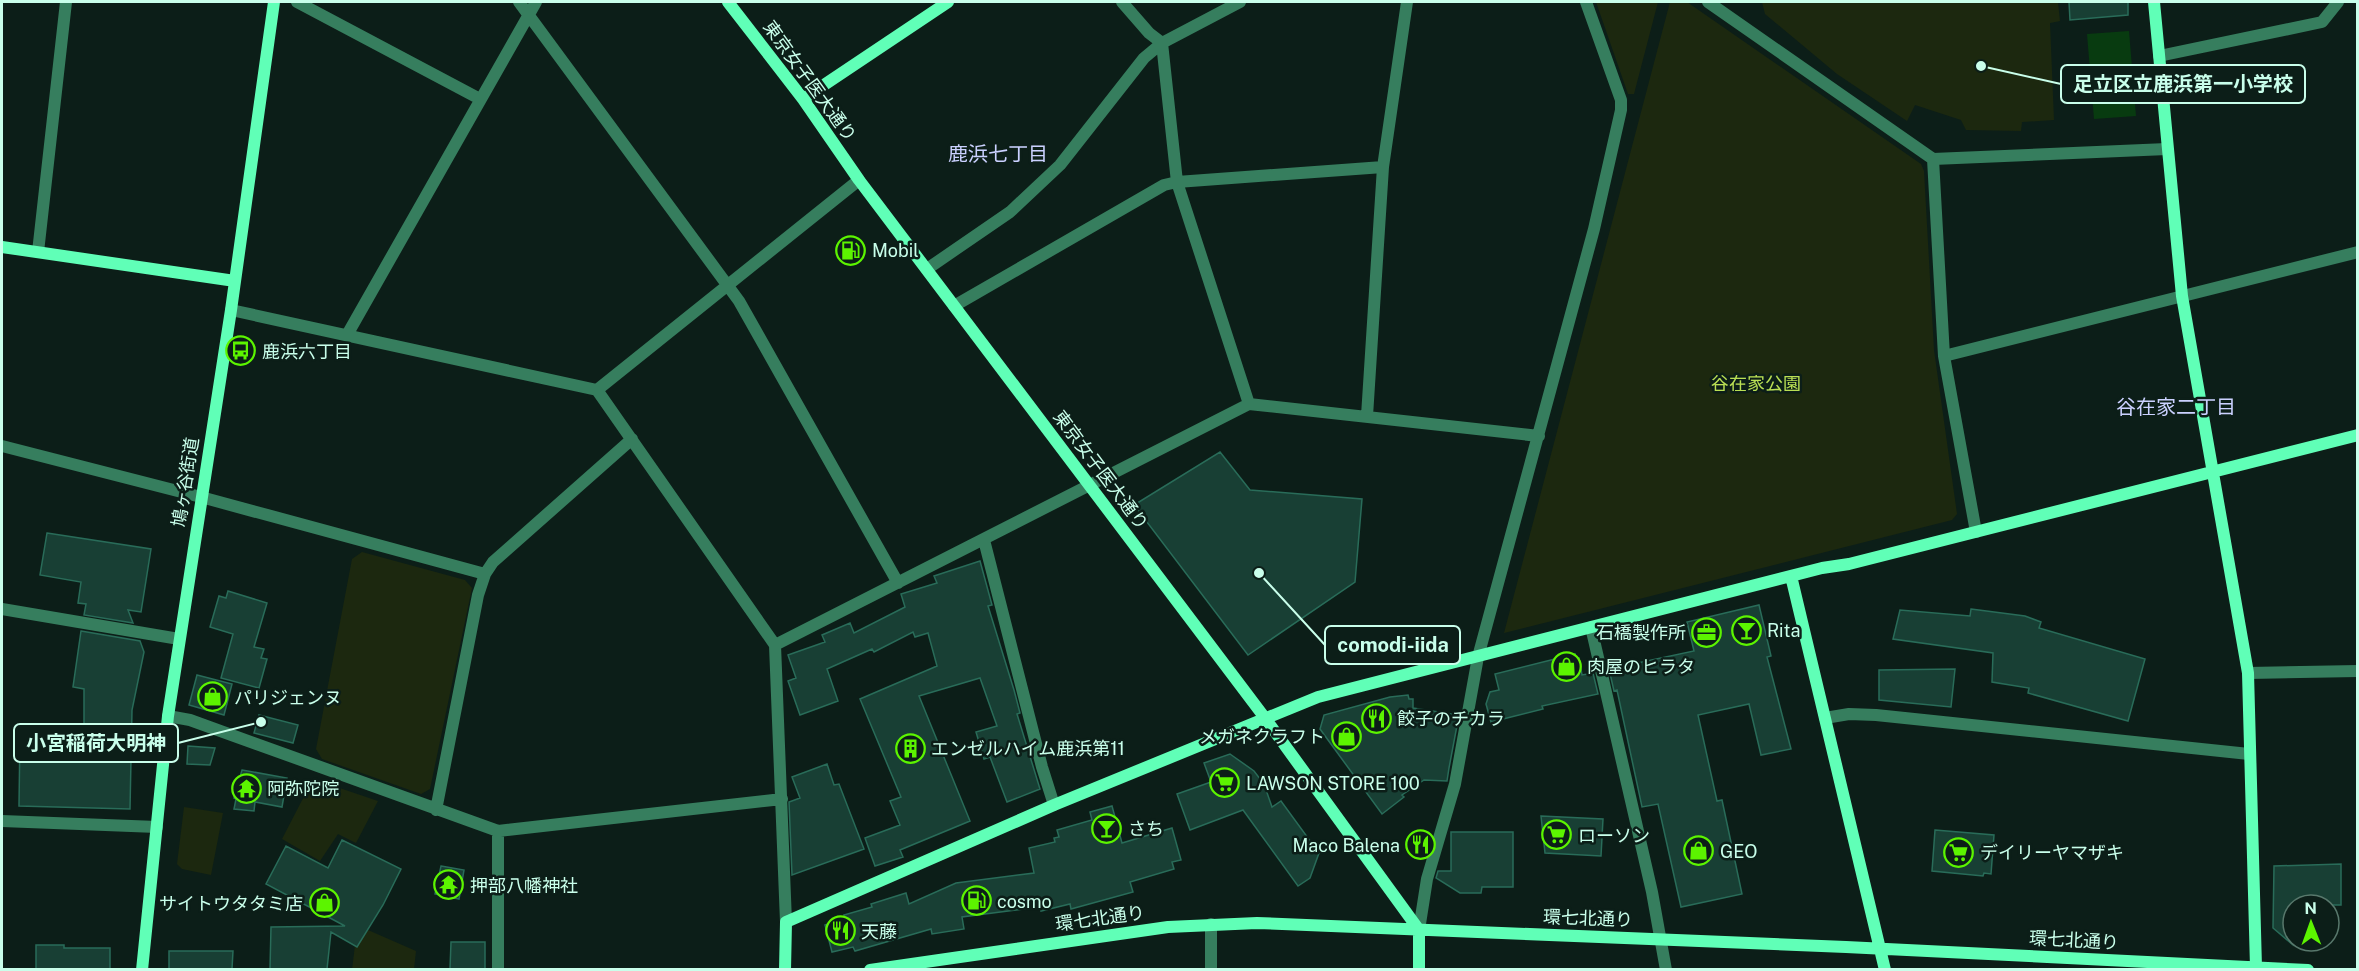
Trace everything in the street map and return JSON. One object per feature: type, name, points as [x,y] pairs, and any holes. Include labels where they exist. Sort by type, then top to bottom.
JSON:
[{"type":"street","points":[[38,252],[66,2]]},
{"type":"street","name":"鳩ヶ谷街道","points":[[142,969],[168,716],[231,310],[274,2]]},
{"type":"street","points":[[297,2],[480,99]]},
{"type":"street","points":[[519,2],[738,302],[898,583]]},
{"type":"street","points":[[347,335],[536,2]]},
{"type":"street","name":"東京女子医大通り","points":[[729,2],[803,99],[859,180],[1264,718],[1419,930]]},
{"type":"street","points":[[1122,2],[1149,33],[1162,43],[1177,182],[1249,404]]},
{"type":"street","points":[[927,269],[1010,212],[1060,165],[1144,58],[1162,43],[1240,2]]},
{"type":"street","points":[[1367,416],[1383,167],[1407,2]]},
{"type":"street","points":[[1419,969],[1419,930],[1427,879],[1455,784],[1478,657],[1594,229],[1621,110],[1621,100],[1587,2]]},
{"type":"street","points":[[1708,2],[1933,159],[2167,149]]},
{"type":"street","points":[[2154,2],[2182,296],[2248,673],[2256,967]]},
{"type":"street","points":[[2159,56],[2322,22],[2338,2]]},
{"type":"street","points":[[803,99],[941,3]]},
{"type":"street","points":[[1933,159],[1944,356],[1976,532]]},
{"type":"street","points":[[954,306],[1164,185],[1177,182],[1383,167]]},
{"type":"street","points":[[597,390],[859,180]]},
{"type":"street","points":[[2,247],[235,281]]},
{"type":"street","points":[[1944,356],[2358,252]]},
{"type":"street","points":[[231,310],[597,390],[775,645],[786,922],[785,969]]},
{"type":"street","points":[[775,645],[1249,404],[1539,436]]},
{"type":"street","points":[[786,922],[1054,805],[1318,697],[1822,568],[1849,564],[2358,435]]},
{"type":"street","points":[[436,810],[478,595],[485,574],[494,562],[632,439]]},
{"type":"street","points":[[2,446],[485,574]]},
{"type":"street","points":[[984,540],[1042,767],[1054,805]]},
{"type":"street","points":[[1791,576],[1885,969]]},
{"type":"street","points":[[2,609],[179,639]]},
{"type":"street","points":[[1591,627],[1652,892],[1666,969]]},
{"type":"street","points":[[2248,673],[2358,671]]},
{"type":"street","points":[[1826,718],[1849,714],[1876,715],[2249,754]]},
{"type":"street","points":[[168,716],[190,720],[498,831],[782,799]]},
{"type":"street","points":[[2,821],[157,827]]},
{"type":"street","points":[[498,831],[498,969]]},
{"type":"street","name":"環七北通り","points":[[870,969],[1168,927],[1257,923],[2308,969]]},
{"type":"street","points":[[1211,924],[1211,969]]},
{"type":"green space","points":[[1596,2],[1658,2],[1634,94],[1628,94]]},
{"type":"green space","name":"谷在家公園","points":[[1670,2],[1687,2],[1921,164],[1924,171],[1934,350],[1957,514],[1952,520],[1504,633]]},
{"type":"green space","points":[[1762,2],[2058,2],[2060,21],[2050,23],[2054,120],[2022,122],[2021,131],[1966,130],[1961,120],[1915,105],[1907,121],[1837,74],[1765,14]]},
{"type":"green space","points":[[362,552],[465,580],[472,588],[430,789],[421,794],[322,759],[316,749],[352,559]]},
{"type":"green space","points":[[313,779],[378,801],[356,843],[338,834],[320,861],[282,839]]},
{"type":"green space","points":[[184,807],[223,813],[211,875],[182,869],[177,864]]},
{"type":"green space","points":[[368,930],[416,951],[414,969],[352,970],[355,945]]},
{"type":"shaded area","points":[[2129,31],[2136,116],[2094,119],[2087,34]]},
{"type":"building","points":[[2069,2],[2128,2],[2128,15],[2070,20]]},
{"type":"building","points":[[1220,452],[1250,490],[1362,499],[1355,582],[1248,655],[1134,505]]},
{"type":"building","points":[[47,533],[151,549],[141,612],[128,610],[133,623],[84,615],[86,604],[78,603],[81,582],[40,575]]},
{"type":"building","points":[[980,561],[992,605],[988,606],[1014,690],[1020,713],[1017,714],[1040,789],[1007,802],[990,757],[984,759],[976,732],[997,726],[980,678],[919,696],[970,821],[900,850],[903,857],[875,866],[865,838],[900,825],[890,801],[901,797],[860,699],[937,666],[928,633],[915,637],[913,632],[874,652],[872,649],[827,669],[838,701],[800,715],[788,681],[796,678],[788,655],[825,642],[822,635],[850,623],[854,633],[905,607],[901,594],[937,583],[934,576]]},
{"type":"building","points":[[228,591],[267,603],[254,647],[264,649],[261,658],[267,659],[259,688],[221,678],[233,634],[210,627],[219,596],[226,598]]},
{"type":"building","points":[[1759,605],[1771,656],[1767,657],[1791,749],[1761,755],[1749,704],[1698,715],[1717,801],[1722,800],[1742,894],[1681,907],[1658,804],[1642,807],[1617,690],[1614,691],[1609,669],[1694,651],[1687,622]]},
{"type":"building","points":[[1971,609],[2025,616],[2041,622],[2039,628],[2145,659],[2128,721],[2028,693],[2029,688],[1992,682],[1993,653],[1893,639],[1900,610],[1970,616]]},
{"type":"building","points":[[81,631],[140,641],[144,652],[132,710],[130,809],[19,806],[20,733],[84,734],[84,689],[73,687]]},
{"type":"building","points":[[1575,654],[1575,658],[1579,658],[1582,675],[1593,673],[1598,694],[1542,706],[1543,709],[1491,722],[1486,704],[1490,692],[1499,690],[1495,674]]},
{"type":"building","points":[[1955,669],[1951,707],[1879,700],[1879,670]]},
{"type":"building","points":[[197,675],[232,684],[224,715],[189,705]]},
{"type":"building","points":[[1408,695],[1409,699],[1413,699],[1413,708],[1459,715],[1447,781],[1424,780],[1402,795],[1404,797],[1382,814],[1320,729],[1324,715],[1390,697]]},
{"type":"building","points":[[259,715],[298,725],[293,743],[254,733]]},
{"type":"building","points":[[188,746],[215,748],[210,765],[187,764]]},
{"type":"building","points":[[1230,754],[1254,771],[1264,784],[1272,807],[1281,801],[1319,853],[1310,878],[1298,886],[1243,810],[1190,830],[1177,794],[1211,782],[1204,763]]},
{"type":"building","points":[[827,764],[834,785],[839,784],[864,849],[792,875],[789,802],[800,798],[792,777]]},
{"type":"building","points":[[242,770],[287,778],[282,807],[255,802],[254,811],[234,809],[236,799],[234,798]]},
{"type":"building","points":[[1112,806],[1122,843],[1172,828],[1181,860],[1172,862],[1174,869],[1130,882],[1133,892],[1071,909],[1070,904],[1041,911],[1040,907],[962,917],[964,929],[932,934],[931,929],[855,951],[853,947],[832,952],[825,925],[845,918],[844,915],[872,907],[871,904],[906,893],[909,904],[956,883],[1034,873],[1029,848],[1055,842],[1054,838],[1059,837],[1057,830],[1092,820],[1090,812]]},
{"type":"building","points":[[1541,816],[1603,819],[1601,856],[1545,853]]},
{"type":"building","points":[[1935,830],[1994,835],[1991,874],[1984,873],[1983,876],[1932,871]]},
{"type":"building","points":[[1451,832],[1513,832],[1513,887],[1482,887],[1481,893],[1460,893],[1436,878],[1438,871],[1451,871]]},
{"type":"building","points":[[342,840],[401,869],[383,905],[357,947],[331,932],[327,969],[270,969],[271,927],[345,926],[266,884],[286,846],[328,868]]},
{"type":"building","points":[[2341,864],[2341,893],[2281,893],[2281,935],[2273,928],[2274,866]]},
{"type":"building","points":[[441,866],[464,870],[459,899],[435,894]]},
{"type":"building","points":[[451,942],[485,942],[485,969],[450,969]]},
{"type":"building","points":[[36,945],[64,945],[64,948],[110,948],[110,969],[36,969]]},
{"type":"building","points":[[169,951],[233,951],[232,969],[169,969]]},
{"type":"place","name":"足立区立鹿浜第一小学校","points":[[1981,66]]},
{"type":"place","name":"Mobil","points":[[851,250]]},
{"type":"place","name":"鹿浜六丁目","points":[[241,351]]},
{"type":"place","name":"comodi-iida","points":[[1259,573]]},
{"type":"place","name":"Rita","points":[[1746,630]]},
{"type":"place","name":"石橋製作所","points":[[1707,632]]},
{"type":"place","name":"肉屋のヒラタ","points":[[1566,666]]},
{"type":"place","name":"パリジェンヌ","points":[[213,697]]},
{"type":"place","name":"餃子のチカラ","points":[[1376,718]]},
{"type":"place","name":"小宮稲荷大明神","points":[[261,722]]},
{"type":"place","name":"メガネクラフト","points":[[1346,736]]},
{"type":"place","name":"エンゼルハイム鹿浜第11","points":[[910,748]]},
{"type":"place","name":"LAWSON STORE 100","points":[[1225,783]]},
{"type":"place","name":"阿弥陀院","points":[[246,788]]},
{"type":"place","name":"さち","points":[[1107,828]]},
{"type":"place","name":"ローソン","points":[[1557,835]]},
{"type":"place","name":"Maco Balena","points":[[1421,845]]},
{"type":"place","name":"GEO","points":[[1699,851]]},
{"type":"place","name":"デイリーヤマザキ","points":[[1959,852]]},
{"type":"place","name":"押部八幡神社","points":[[449,885]]},
{"type":"place","name":"cosmo","points":[[976,901]]},
{"type":"place","name":"サイトウタタミ店","points":[[324,903]]},
{"type":"place","name":"天藤","points":[[840,931]]},
{"type":"district","name":"鹿浜七丁目","points":[[998,154]]},
{"type":"district","name":"谷在家二丁目","points":[[2176,407]]}]
